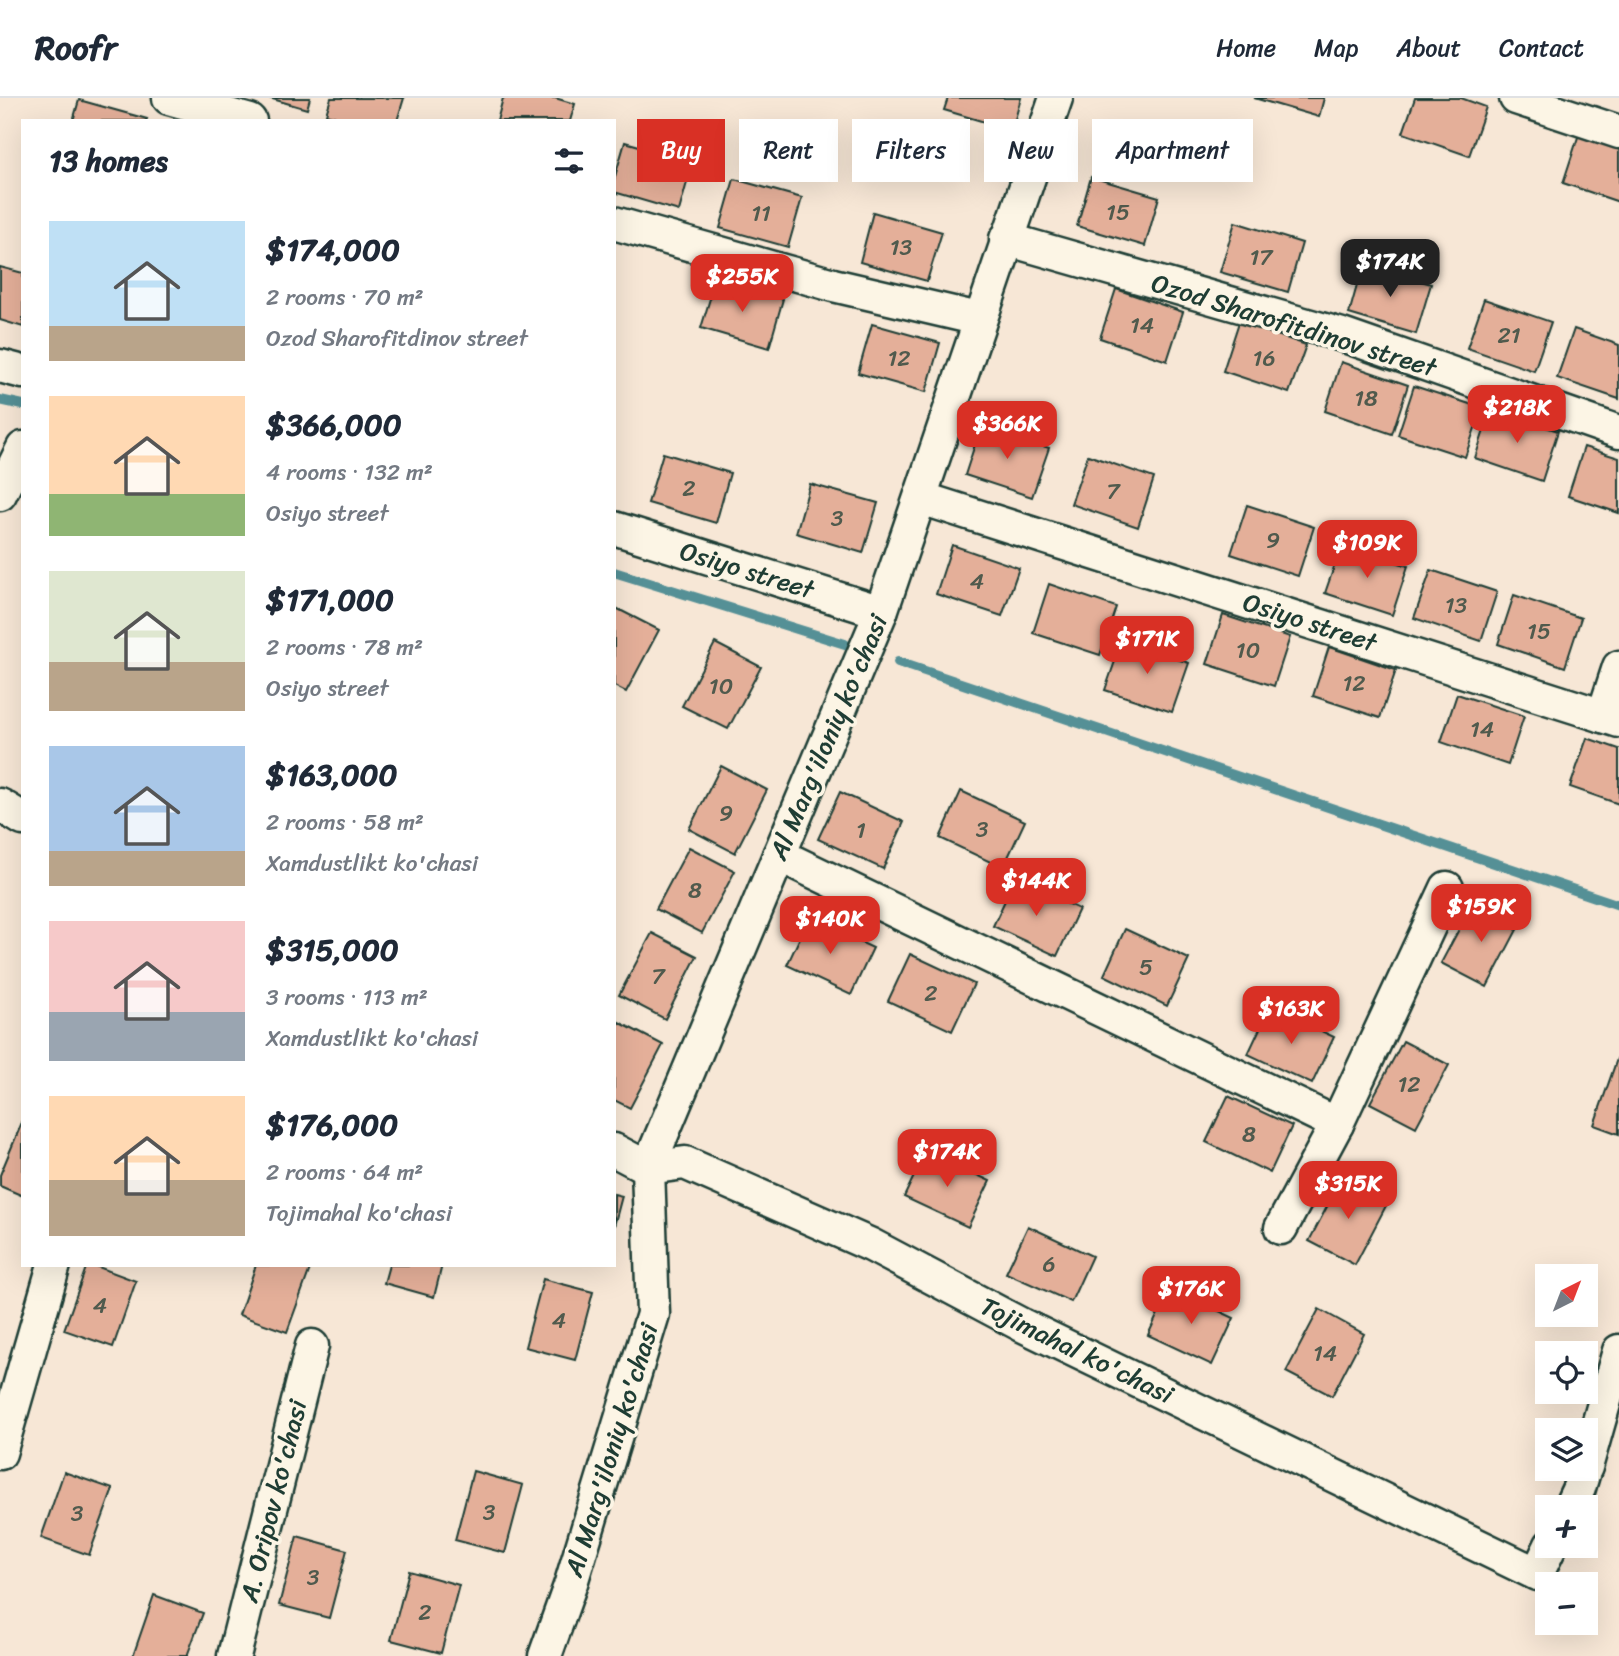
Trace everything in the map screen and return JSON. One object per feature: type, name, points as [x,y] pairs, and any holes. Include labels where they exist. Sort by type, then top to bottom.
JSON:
[{"type":"street","points":[[169,98],[243,119]]},
{"type":"street","name":"Al Marg'iloniy ko'chasi","points":[[545,1656],[571,1583],[653,1314],[648,1168],[881,611],[1056,98]]},
{"type":"street","points":[[1516,98],[1619,132]]},
{"type":"street","points":[[616,224],[833,285],[979,319]]},
{"type":"street","name":"Ozod Sharofitdinov street","points":[[1006,239],[1342,335],[1619,432]]},
{"type":"street","points":[[0,366],[21,371]]},
{"type":"street","points":[[0,494],[21,453]]},
{"type":"street","name":"Osiyo street","points":[[921,498],[1611,718]]},
{"type":"street","name":"Osiyo street","points":[[616,529],[881,611]]},
{"type":"street","points":[[1611,718],[1619,667]]},
{"type":"street","points":[[0,805],[21,818]]},
{"type":"street","points":[[779,855],[1337,1124]]},
{"type":"street","points":[[1281,1228],[1337,1124],[1447,888]]},
{"type":"street","points":[[616,1151],[648,1168]]},
{"type":"street","name":"Tojimahal ko'chasi","points":[[648,1168],[685,1163],[871,1245],[1035,1331],[1537,1574],[1545,1558]]},
{"type":"street","points":[[0,1454],[53,1267]]},
{"type":"street","name":"A. Oripov ko'chasi","points":[[234,1656],[312,1346]]},
{"type":"street","points":[[1598,1423],[1619,1351]]},
{"type":"building","points":[[269,98],[310,98],[307,109]]},
{"type":"building","points":[[331,98],[404,98],[398,119],[342,119],[326,114]]},
{"type":"building","points":[[503,98],[555,98],[575,104],[571,119],[498,119]]},
{"type":"building","points":[[948,98],[1021,98],[1015,119],[984,119],[984,122],[944,110]]},
{"type":"building","points":[[1254,98],[1324,98],[1319,117]]},
{"type":"building","points":[[1415,98],[1461,98],[1486,107],[1469,156],[1403,133]]},
{"type":"building","points":[[79,100],[147,119],[74,119]]},
{"type":"building","points":[[1579,134],[1619,148],[1619,202],[1563,183]]},
{"type":"building","points":[[625,142],[637,145],[637,182],[687,182],[679,211],[616,193],[616,173]]},
{"type":"building","points":[[1091,177],[1092,182],[1108,182],[1159,197],[1145,246],[1077,226]]},
{"type":"building","points":[[734,179],[802,198],[788,247],[720,228]]},
{"type":"building","points":[[873,212],[942,232],[927,281],[860,262]]},
{"type":"building","points":[[1235,222],[1302,243],[1288,292],[1220,272]]},
{"type":"building","points":[[1363,264],[1431,284],[1416,334],[1349,314]]},
{"type":"building","points":[[0,267],[21,272],[21,326],[0,320]]},
{"type":"building","points":[[716,279],[783,299],[769,348],[701,328]]},
{"type":"building","points":[[1116,289],[1183,312],[1167,361],[1100,338]]},
{"type":"building","points":[[1484,299],[1551,322],[1534,371],[1467,348]]},
{"type":"building","points":[[1239,322],[1306,345],[1289,393],[1223,371]]},
{"type":"building","points":[[872,324],[940,343],[926,392],[858,373]]},
{"type":"building","points":[[1574,329],[1619,345],[1619,399],[1557,378]]},
{"type":"building","points":[[1341,362],[1408,385],[1392,434],[1325,411]]},
{"type":"building","points":[[1414,386],[1482,408],[1465,457],[1398,435]]},
{"type":"building","points":[[1491,409],[1558,431],[1542,481],[1475,458]]},
{"type":"building","points":[[981,426],[1049,448],[1032,497],[965,475]]},
{"type":"building","points":[[1584,447],[1619,458],[1619,513],[1568,496]]},
{"type":"building","points":[[663,453],[730,473],[716,523],[648,503]]},
{"type":"building","points":[[1088,455],[1154,478],[1138,527],[1071,504]]},
{"type":"building","points":[[810,484],[878,503],[863,553],[796,533]]},
{"type":"building","points":[[1247,505],[1314,527],[1298,576],[1231,554]]},
{"type":"building","points":[[1342,544],[1408,566],[1392,615],[1325,593]]},
{"type":"building","points":[[952,545],[1019,568],[1002,616],[936,594]]},
{"type":"building","points":[[1431,570],[1497,592],[1481,641],[1414,618]]},
{"type":"building","points":[[1049,584],[1116,607],[1100,655],[1033,633]]},
{"type":"building","points":[[1514,595],[1581,618],[1565,667],[1498,644]]},
{"type":"building","points":[[616,608],[659,630],[626,692],[616,687]]},
{"type":"building","points":[[1223,615],[1290,637],[1274,686],[1207,664]]},
{"type":"building","points":[[1122,641],[1189,663],[1172,712],[1105,690]]},
{"type":"building","points":[[715,643],[761,667],[728,729],[682,706]]},
{"type":"building","points":[[1329,647],[1396,670],[1380,718],[1313,696]]},
{"type":"building","points":[[1457,694],[1524,716],[1508,765],[1441,742]]},
{"type":"building","points":[[1587,738],[1619,749],[1619,804],[1570,787]]},
{"type":"building","points":[[721,766],[767,790],[735,853],[689,829]]},
{"type":"building","points":[[961,791],[1025,821],[1003,868],[940,838]]},
{"type":"building","points":[[840,792],[904,822],[883,869],[818,839]]},
{"type":"building","points":[[689,847],[735,871],[702,933],[656,909]]},
{"type":"building","points":[[1015,879],[1079,909],[1057,956],[993,926]]},
{"type":"building","points":[[1474,901],[1520,924],[1487,987],[1441,963]]},
{"type":"building","points":[[809,918],[873,948],[851,995],[787,965]]},
{"type":"building","points":[[1125,929],[1189,959],[1167,1006],[1104,975]]},
{"type":"building","points":[[652,933],[697,956],[665,1019],[619,995]]},
{"type":"building","points":[[910,954],[974,984],[952,1031],[888,1001]]},
{"type":"building","points":[[1270,1007],[1334,1037],[1312,1084],[1248,1054]]},
{"type":"building","points":[[616,1023],[663,1045],[630,1108],[616,1101]]},
{"type":"building","points":[[1403,1041],[1449,1065],[1416,1127],[1370,1103]]},
{"type":"building","points":[[1617,1059],[1619,1060],[1619,1134],[1594,1125]]},
{"type":"building","points":[[1228,1096],[1292,1126],[1270,1173],[1206,1142]]},
{"type":"building","points":[[21,1125],[21,1195],[0,1186],[0,1175]]},
{"type":"building","points":[[926,1151],[990,1181],[968,1227],[904,1197]]},
{"type":"building","points":[[1342,1178],[1388,1202],[1355,1265],[1309,1241]]},
{"type":"building","points":[[616,1194],[622,1196],[616,1218]]},
{"type":"building","points":[[1028,1226],[1092,1256],[1071,1302],[1006,1273]]},
{"type":"building","points":[[86,1267],[98,1267],[136,1281],[113,1347],[64,1330]]},
{"type":"building","points":[[255,1267],[311,1267],[287,1332],[239,1315]]},
{"type":"building","points":[[388,1267],[442,1267],[434,1297],[384,1283]]},
{"type":"building","points":[[543,1279],[593,1292],[575,1360],[525,1347]]},
{"type":"building","points":[[1170,1288],[1234,1318],[1212,1365],[1148,1335]]},
{"type":"building","points":[[1319,1309],[1364,1334],[1332,1396],[1286,1372]]},
{"type":"building","points":[[473,1471],[523,1485],[505,1553],[455,1540]]},
{"type":"building","points":[[64,1472],[113,1489],[89,1555],[41,1538]]},
{"type":"building","points":[[297,1536],[347,1550],[329,1618],[279,1605]]},
{"type":"building","points":[[409,1571],[459,1585],[441,1653],[391,1640]]},
{"type":"building","points":[[154,1595],[203,1613],[187,1656],[133,1656]]},
{"type":"waterway","points":[[0,400],[21,405]]},
{"type":"waterway","points":[[616,573],[845,644]]},
{"type":"waterway","points":[[898,662],[1619,905]]}]
